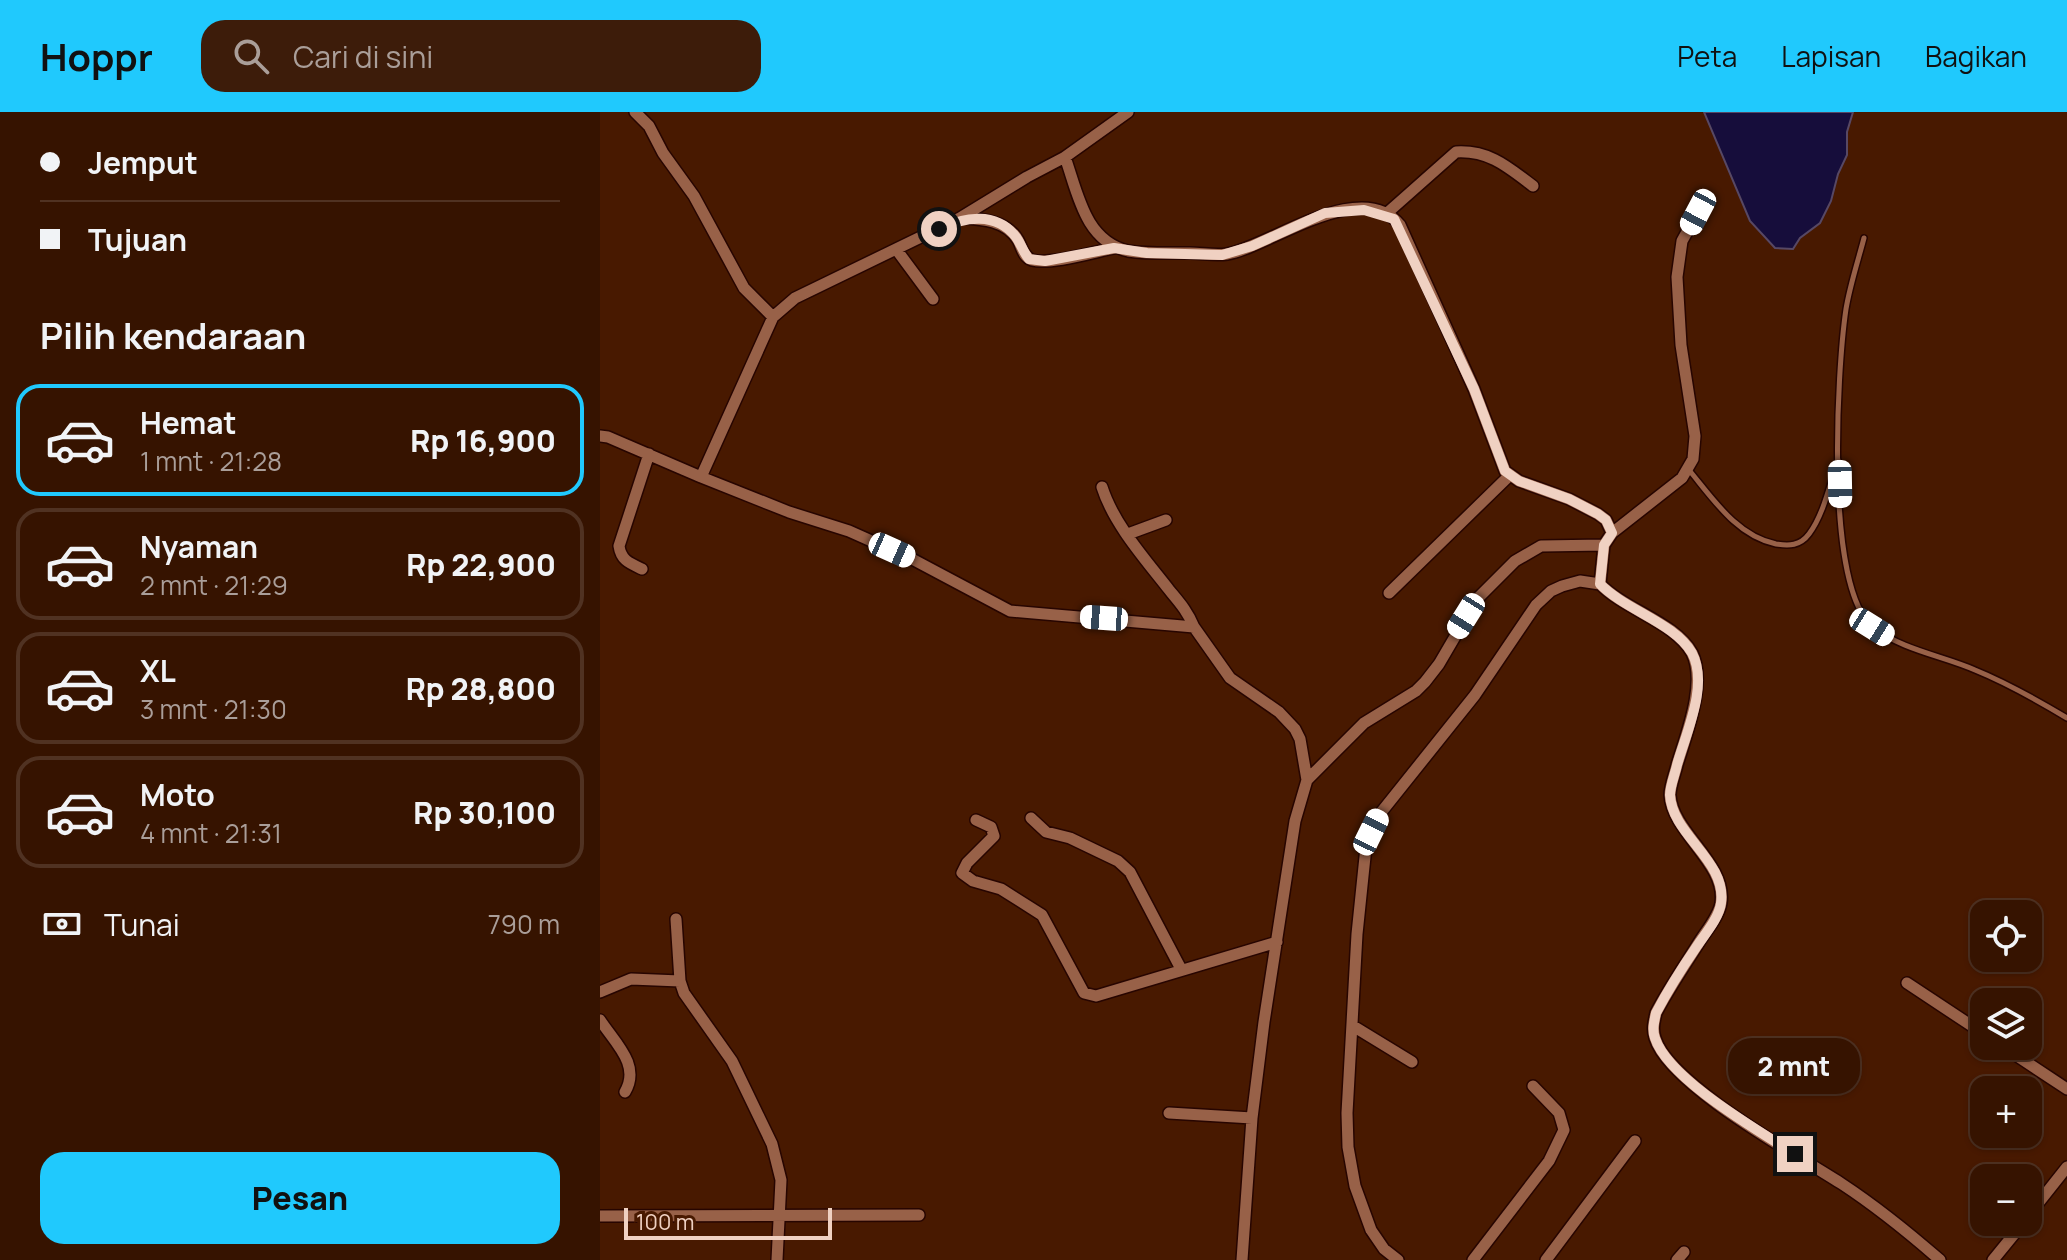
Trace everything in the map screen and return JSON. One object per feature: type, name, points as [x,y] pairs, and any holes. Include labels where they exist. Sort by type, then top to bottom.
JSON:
[{"type":"street","points":[[635,112],[649,126],[663,153],[694,196],[744,288],[773,317]]},
{"type":"street","points":[[701,477],[773,317],[795,298],[960,218],[1065,157],[1128,112]]},
{"type":"street","points":[[1386,214],[1456,152],[1470,151],[1498,159],[1533,186]]},
{"type":"street","points":[[1065,157],[1086,218],[1100,237],[1114,248]]},
{"type":"street","points":[[960,218],[1000,224],[1013,233],[1025,256],[1045,261],[1114,248],[1147,253],[1222,255],[1252,246],[1325,213],[1353,210],[1386,214],[1400,225],[1474,389],[1500,463],[1510,475],[1598,514],[1606,520],[1612,533]]},
{"type":"street","points":[[1600,584],[1604,545],[1612,533],[1688,470],[1695,450],[1681,345],[1677,277],[1682,241],[1698,212]]},
{"type":"street","points":[[896,249],[933,299]]},
{"type":"street","points":[[600,436],[789,512],[849,531],[914,560],[1010,611],[1194,627]]},
{"type":"street","points":[[642,569],[625,561],[619,546],[649,454]]},
{"type":"street","points":[[1389,593],[1510,475]]},
{"type":"street","points":[[1102,487],[1110,508],[1184,606],[1194,627],[1230,678],[1279,712],[1300,739],[1307,780],[1295,821],[1252,1118],[1242,1260]]},
{"type":"street","points":[[1128,534],[1166,520]]},
{"type":"street","points":[[1307,780],[1364,723],[1416,691],[1425,682],[1477,599],[1515,561],[1541,546],[1604,545]]},
{"type":"street","points":[[1398,1260],[1384,1249],[1371,1230],[1350,1166],[1347,1113],[1357,934],[1366,847],[1379,815],[1475,695],[1536,605],[1551,591],[1580,581],[1600,584],[1617,599],[1669,630],[1690,650],[1697,664],[1697,686],[1691,715],[1670,792],[1673,812],[1712,868],[1721,903],[1656,1013],[1653,1026],[1655,1040],[1687,1079],[1719,1106],[1845,1186],[1898,1224],[1940,1260]]},
{"type":"street","points":[[1031,818],[1046,832],[1078,842],[1118,861],[1130,872],[1181,969]]},
{"type":"street","points":[[976,820],[991,827],[994,836],[967,863],[962,873],[973,881],[1001,889],[1042,915],[1084,993],[1096,996],[1277,942]]},
{"type":"street","points":[[676,919],[680,981],[684,993],[745,1084],[772,1144],[781,1180],[777,1260]]},
{"type":"street","points":[[600,992],[631,979],[680,981]]},
{"type":"street","points":[[1907,983],[1970,1025]]},
{"type":"street","points":[[600,1020],[631,1069],[631,1082],[625,1092]]},
{"type":"street","points":[[1353,1026],[1412,1062]]},
{"type":"street","points":[[2023,1060],[2067,1089]]},
{"type":"street","points":[[1473,1260],[1549,1161],[1564,1130],[1559,1113],[1533,1086]]},
{"type":"street","points":[[1169,1113],[1252,1118]]},
{"type":"street","points":[[1546,1260],[1635,1141]]},
{"type":"street","points":[[2042,1198],[2067,1167]]},
{"type":"street","points":[[600,1216],[919,1215]]},
{"type":"street","points":[[1993,1260],[2013,1236]]},
{"type":"lane","points":[[1864,238],[1847,304],[1841,346],[1839,455],[1841,541],[1844,563],[1859,611],[1872,627],[1891,638],[2020,690],[2067,718]]},
{"type":"lane","points":[[1688,470],[1743,530],[1758,539],[1787,546],[1799,543],[1809,534],[1839,455]]},
{"type":"shaded area","points":[[1704,112],[1853,112],[1847,132],[1847,155],[1831,201],[1820,223],[1800,238],[1793,249],[1775,248],[1750,221]]},
{"type":"route","points":[[939,229],[960,218],[994,222],[1013,233],[1025,256],[1045,261],[1114,248],[1147,253],[1222,255],[1252,246],[1325,213],[1341,211],[1375,211],[1386,214],[1400,225],[1474,389],[1505,471],[1519,481],[1585,507],[1606,520],[1612,533],[1604,545],[1600,584],[1608,593],[1669,630],[1690,650],[1697,664],[1697,686],[1691,715],[1670,792],[1673,812],[1712,868],[1721,903],[1656,1013],[1653,1026],[1655,1040],[1687,1079],[1719,1106],[1795,1154]]}]
